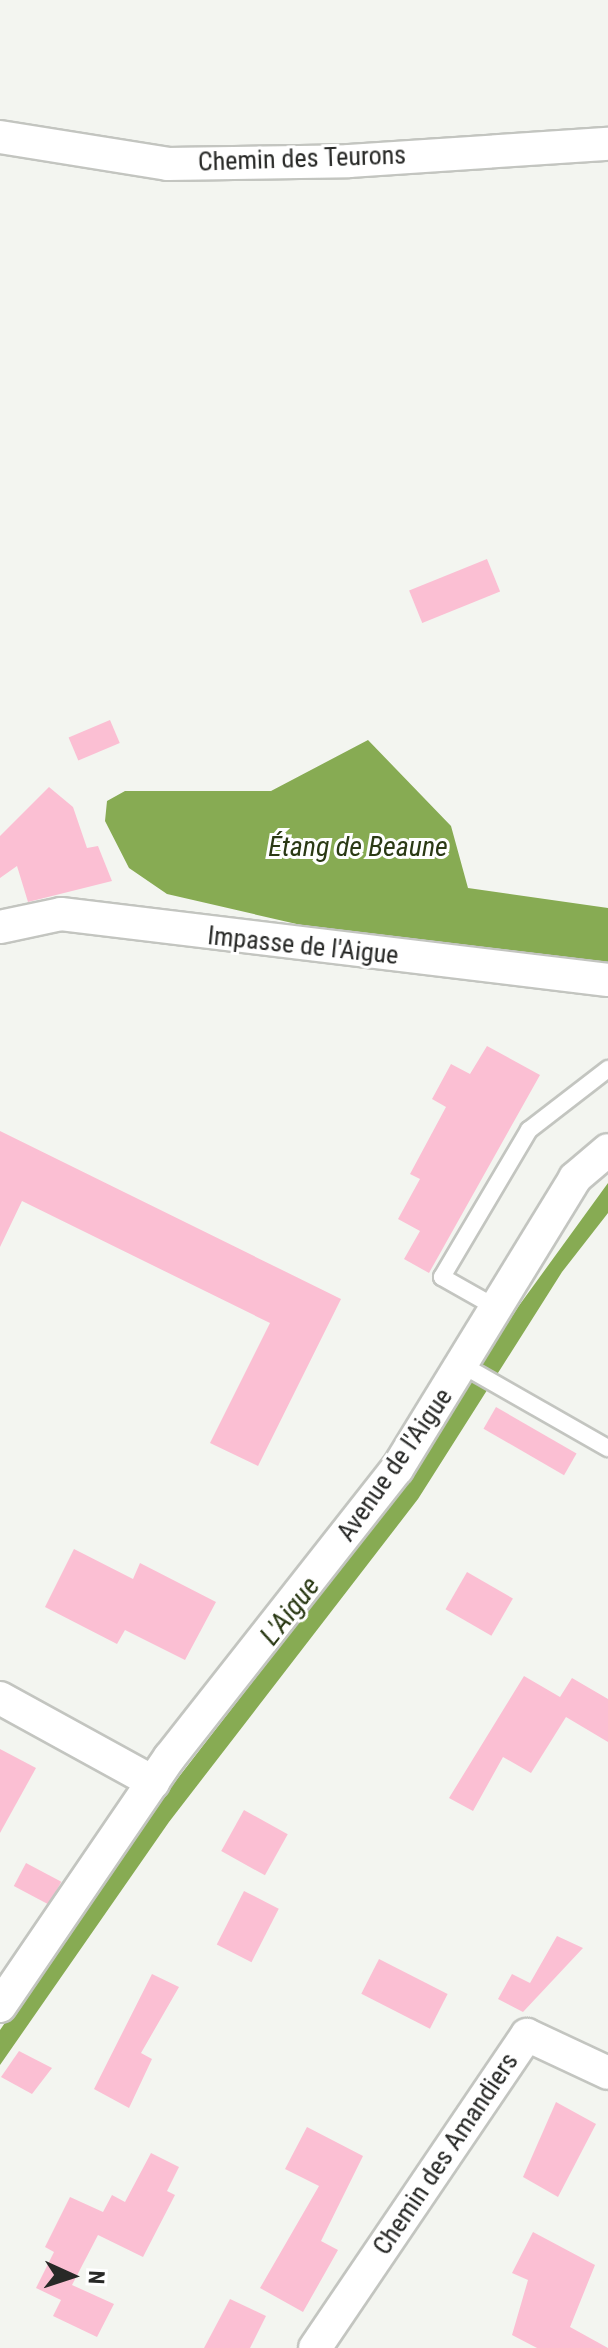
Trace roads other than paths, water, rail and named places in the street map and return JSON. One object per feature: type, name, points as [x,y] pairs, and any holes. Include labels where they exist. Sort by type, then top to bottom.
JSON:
[{"type":"street","name":"Chemin des Teurons","points":[[0,137],[168,164],[349,161],[608,144]]},
{"type":"street","name":"Impasse de l'Aigue","points":[[0,927],[61,914],[608,980]]},
{"type":"street","name":"Avenue de l'Aigue","points":[[0,2006],[153,1782],[388,1481],[464,1366],[495,1307],[575,1178],[608,1150]]},
{"type":"street","points":[[0,1698],[153,1782]]},
{"type":"street","name":"Chemin des Amandiers","points":[[315,2348],[527,2035],[608,2073]]},
{"type":"lane","points":[[495,1307],[442,1277],[529,1130],[608,1069]]},
{"type":"lane","points":[[464,1366],[608,1448]]},
{"type":"water","name":"Étang de Beaune","points":[[368,740],[451,826],[468,888],[608,908],[608,964],[301,925],[167,894],[129,868],[105,821],[107,801],[125,791],[271,791]]},
{"type":"water","points":[[608,1183],[608,1213],[562,1272],[418,1499],[169,1822],[0,2065],[0,2030],[147,1818],[398,1494],[518,1307]]},
{"type":"water label","name":"L'Aigue","points":[[290,1611]]}]
